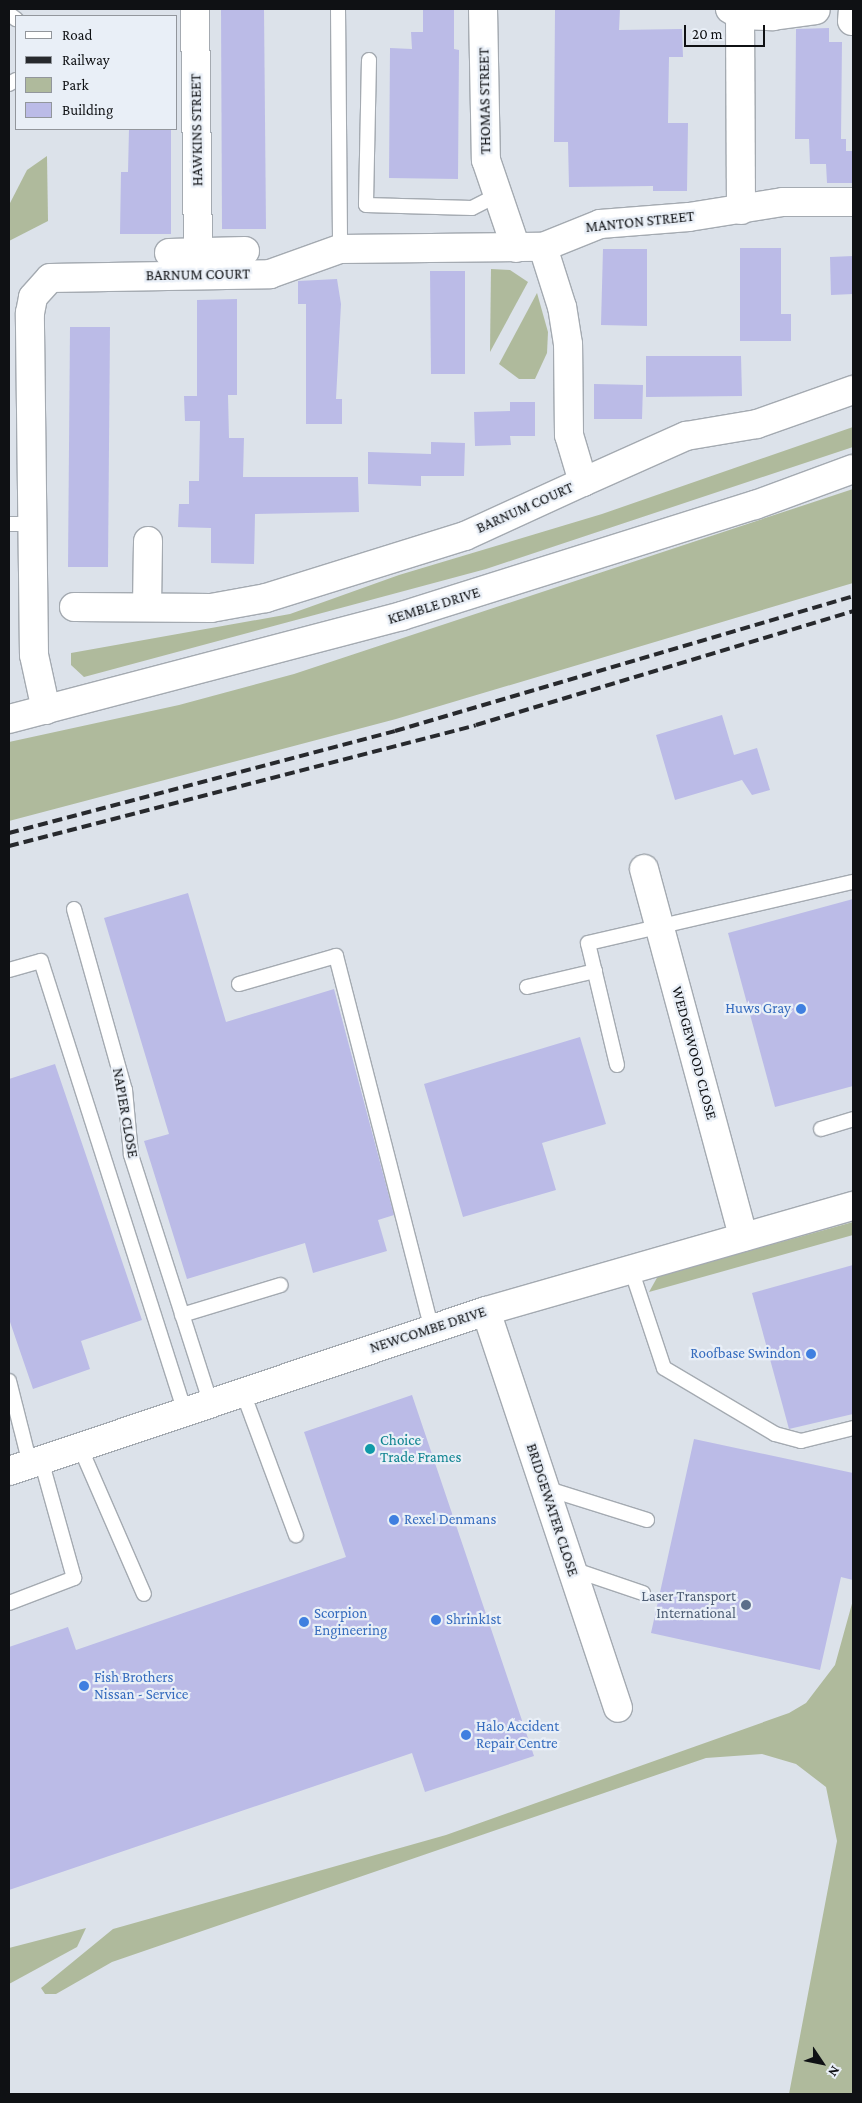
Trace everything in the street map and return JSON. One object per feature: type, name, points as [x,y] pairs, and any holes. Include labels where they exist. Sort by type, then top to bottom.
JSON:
[{"type":"street","name":"HAWKINS STREET","points":[[195,9],[198,252]]},
{"type":"street","name":"THOMAS STREET","points":[[483,9],[484,138],[496,196],[516,248]]},
{"type":"street","points":[[741,210],[735,12],[816,10]]},
{"type":"street","name":"MANTON STREET","points":[[543,247],[600,224],[741,210],[783,202],[853,202]]},
{"type":"street","name":"BARNUM COURT","points":[[46,710],[34,655],[21,524],[30,312],[40,286],[61,276],[270,274],[340,249],[543,247],[562,307],[568,344],[569,434],[583,482]]},
{"type":"street","points":[[169,253],[245,251]]},
{"type":"street","name":"BARNUM COURT","points":[[74,607],[211,608],[266,598],[464,536],[686,436],[757,424],[853,390]]},
{"type":"street","name":"KEMBLE DRIVE","points":[[9,719],[402,616],[708,520],[853,469]]},
{"type":"street","points":[[147,607],[148,541]]},
{"type":"street","name":"WEDGEWOOD CLOSE","points":[[644,869],[743,1237]]},
{"type":"street","name":"NEWCOMBE DRIVE","points":[[26,1465],[242,1390],[486,1311],[853,1206]]},
{"type":"street","name":"BRIDGEWATER CLOSE","points":[[486,1311],[618,1708]]},
{"type":"lane","points":[[338,9],[340,249]]},
{"type":"lane","points":[[369,60],[366,205],[472,208],[496,196]]},
{"type":"lane","points":[[617,1065],[588,943],[660,928],[853,882]]},
{"type":"lane","name":"NAPIER CLOSE","points":[[74,909],[125,1090],[132,1155],[210,1401]]},
{"type":"lane","points":[[239,984],[336,956],[432,1328]]},
{"type":"lane","points":[[9,970],[41,960],[184,1410]]},
{"type":"lane","points":[[527,988],[595,971]]},
{"type":"lane","points":[[821,1129],[853,1119]]},
{"type":"lane","points":[[631,1270],[664,1368],[775,1434],[801,1441],[853,1428]]},
{"type":"lane","points":[[182,1315],[281,1285]]},
{"type":"lane","points":[[9,1381],[26,1465],[74,1578],[9,1603]]},
{"type":"lane","points":[[242,1390],[296,1535]]},
{"type":"lane","points":[[80,1447],[144,1594]]},
{"type":"lane","points":[[545,1488],[647,1520]]},
{"type":"lane","points":[[572,1569],[643,1593]]},
{"type":"green space","points":[[47,156],[48,221],[9,241],[9,205],[27,170]]},
{"type":"green space","points":[[491,269],[510,270],[528,282],[490,352]]},
{"type":"green space","points":[[537,293],[548,332],[547,353],[535,379],[519,379],[499,364]]},
{"type":"green space","points":[[853,427],[853,447],[486,569],[84,677],[71,665],[71,653],[290,614],[399,575],[602,514]]},
{"type":"green space","points":[[853,489],[853,583],[396,719],[9,821],[9,742],[179,705],[294,674]]},
{"type":"green space","points":[[853,1222],[853,1235],[649,1292],[658,1276]]},
{"type":"green space","points":[[853,1600],[853,2094],[789,2094],[837,1841],[826,1787],[796,1764],[762,1754],[706,1758],[112,1962],[56,1994],[45,1994],[41,1988],[113,1929],[446,1835],[789,1713],[806,1703],[835,1665]]},
{"type":"green space","points":[[86,1928],[77,1947],[9,1984],[9,1948]]},
{"type":"building","points":[[221,9],[264,9],[266,229],[222,229]]},
{"type":"building","points":[[423,9],[454,9],[454,49],[459,50],[458,179],[389,178],[390,48],[412,49],[411,32],[423,32]]},
{"type":"building","points":[[555,9],[620,9],[619,30],[682,29],[683,57],[669,57],[668,123],[688,123],[687,191],[653,191],[653,186],[569,187],[568,142],[554,142]]},
{"type":"building","points":[[829,28],[829,42],[842,42],[841,139],[846,139],[846,151],[853,151],[853,183],[827,183],[826,164],[810,164],[809,139],[795,139],[796,29]]},
{"type":"building","points":[[129,130],[171,130],[171,234],[120,234],[121,172],[128,172]]},
{"type":"building","points":[[740,248],[781,248],[781,314],[791,314],[791,341],[740,341]]},
{"type":"building","points":[[603,249],[647,249],[647,326],[601,325]]},
{"type":"building","points":[[853,256],[853,294],[831,295],[830,257]]},
{"type":"building","points":[[430,271],[465,271],[465,374],[431,374]]},
{"type":"building","points":[[337,279],[341,304],[336,399],[342,399],[342,424],[306,424],[306,304],[298,304],[298,281]]},
{"type":"building","points":[[237,299],[237,395],[228,395],[229,438],[244,438],[243,477],[358,477],[359,512],[255,514],[254,564],[211,563],[211,528],[178,527],[179,504],[189,504],[189,481],[199,481],[200,421],[185,421],[184,396],[197,396],[197,300]]},
{"type":"building","points":[[70,327],[110,327],[108,567],[68,567]]},
{"type":"building","points":[[646,356],[741,356],[742,396],[646,397]]},
{"type":"building","points":[[594,384],[643,385],[642,419],[594,419]]},
{"type":"building","points":[[510,402],[535,402],[535,436],[510,436],[511,445],[475,446],[474,412],[510,411]]},
{"type":"building","points":[[431,442],[465,443],[464,476],[421,476],[421,486],[368,484],[368,452],[431,454]]},
{"type":"building","points":[[722,715],[734,755],[757,748],[770,790],[752,795],[742,780],[675,800],[656,735]]},
{"type":"building","points":[[188,893],[226,1022],[334,989],[394,1215],[378,1220],[387,1251],[313,1273],[305,1243],[187,1279],[144,1141],[169,1134],[104,918]]},
{"type":"building","name":"Huws Gray","points":[[853,899],[853,1086],[775,1107],[728,933]]},
{"type":"building","points":[[580,1037],[606,1124],[542,1143],[556,1190],[463,1217],[424,1084]]},
{"type":"building","points":[[55,1064],[142,1320],[81,1341],[90,1369],[33,1389],[9,1319],[9,1079]]},
{"type":"building","name":"Roofbase Swindon","points":[[853,1265],[853,1414],[789,1429],[752,1293]]},
{"type":"building","points":[[412,1395],[534,1756],[425,1792],[412,1753],[9,1890],[9,1647],[68,1627],[76,1650],[346,1557],[304,1432]]},
{"type":"building","points":[[694,1439],[853,1473],[853,1580],[841,1577],[820,1670],[651,1633]]},
{"type":"railway","points":[[9,833],[395,731],[853,596]]},
{"type":"railway","points":[[9,846],[476,725],[853,611]]},
{"type":"place","name":"Huws Gray","points":[[801,1009]]},
{"type":"place","name":"Roofbase Swindon","points":[[811,1354]]},
{"type":"place","name":"Choice Trade Frames","points":[[370,1449]]},
{"type":"place","name":"Rexel Denmans","points":[[394,1520]]},
{"type":"place","name":"Laser Transport International","points":[[746,1605]]},
{"type":"place","name":"Shrink1st","points":[[436,1620]]},
{"type":"place","name":"Scorpion Engineering","points":[[304,1622]]},
{"type":"place","name":"Fish Brothers Nissan - Service","points":[[84,1686]]},
{"type":"place","name":"Halo Accident Repair Centre","points":[[466,1735]]}]
